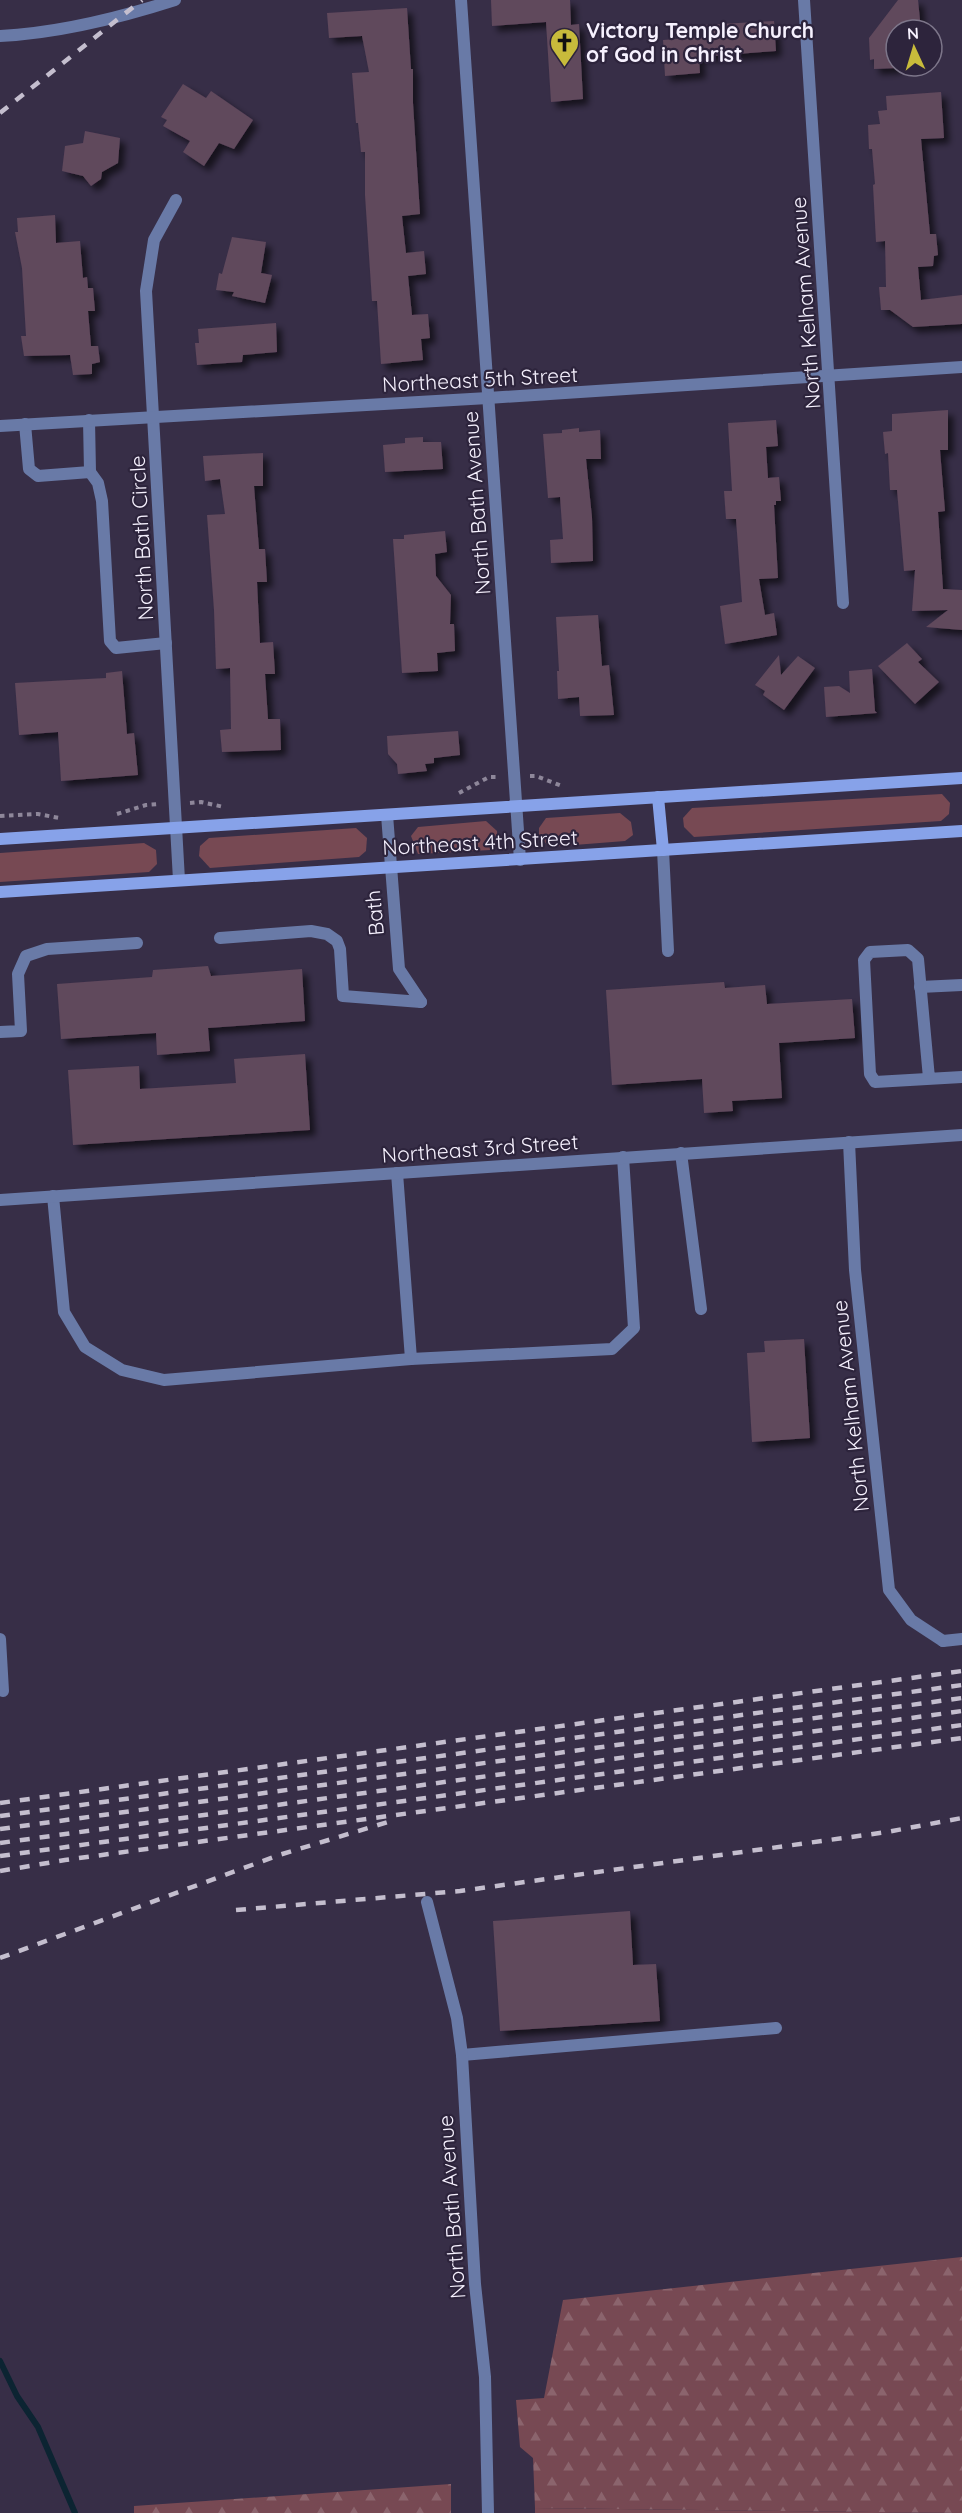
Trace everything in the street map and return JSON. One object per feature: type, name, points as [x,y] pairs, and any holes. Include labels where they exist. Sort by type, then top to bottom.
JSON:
[{"type":"main road","name":"Northeast 4th Street","points":[[0,839],[962,778]]},
{"type":"main road","points":[[658,797],[663,850]]},
{"type":"main road","name":"Northeast 4th Street","points":[[0,892],[962,831]]},
{"type":"street","points":[[0,36],[41,33],[82,25],[175,0]]},
{"type":"street","name":"North Bath Avenue","points":[[461,0],[520,860]]},
{"type":"street","name":"North Kelham Avenue","points":[[804,0],[843,603]]},
{"type":"street","name":"North Bath Circle","points":[[176,200],[154,240],[146,291],[179,880]]},
{"type":"street","name":"Northeast 5th Street","points":[[0,426],[488,398],[962,367]]},
{"type":"street","points":[[89,420],[90,472],[98,483],[102,501],[110,641],[116,648],[166,643]]},
{"type":"street","points":[[25,424],[29,469],[38,476],[90,472]]},
{"type":"street","name":"Bath","points":[[220,938],[311,931],[327,934],[337,942],[340,950],[344,996],[421,1002],[399,969],[387,815]]},
{"type":"street","points":[[663,850],[668,951]]},
{"type":"street","points":[[0,1032],[21,1031],[18,974],[26,956],[47,949],[137,943]]},
{"type":"street","points":[[929,1078],[918,959],[908,950],[870,952],[864,960],[870,1074],[875,1082],[962,1077]]},
{"type":"street","points":[[920,987],[962,985]]},
{"type":"street","name":"Northeast 3rd Street","points":[[0,1200],[962,1135]]},
{"type":"street","name":"North Kelham Avenue","points":[[849,1142],[855,1270],[890,1590],[911,1620],[943,1641],[962,1639]]},
{"type":"street","points":[[681,1153],[701,1309]]},
{"type":"street","points":[[53,1196],[64,1312],[85,1347],[122,1370],[164,1380],[411,1359],[612,1349],[634,1328],[623,1157]]},
{"type":"street","points":[[397,1173],[411,1359]]},
{"type":"street","points":[[0,1639],[3,1691]]},
{"type":"street","name":"North Bath Avenue","points":[[427,1902],[457,2018],[462,2055],[475,2284],[484,2377],[488,2513]]},
{"type":"street","points":[[462,2055],[776,2028]]},
{"type":"green space","points":[[942,794],[950,803],[949,814],[941,821],[694,837],[684,827],[683,818],[692,808]]},
{"type":"green space","points":[[620,813],[631,822],[633,835],[625,841],[549,847],[539,835],[539,828],[546,818]]},
{"type":"green space","points":[[486,821],[497,831],[498,844],[490,850],[418,854],[411,836],[418,827]]},
{"type":"green space","points":[[356,828],[367,838],[366,851],[359,857],[210,868],[199,856],[200,846],[209,838]]},
{"type":"green space","points":[[144,843],[156,850],[157,864],[149,872],[0,882],[0,853]]},
{"type":"green space","points":[[962,2257],[962,2513],[535,2508],[533,2458],[520,2447],[516,2400],[544,2398],[563,2300]]},
{"type":"green space","points":[[451,2484],[451,2513],[134,2513],[134,2506]]},
{"type":"green space","points":[[535,2508],[962,2513],[535,2513]]},
{"type":"building","name":"Victory Temple Church of God in Christ","points":[[491,0],[570,0],[571,25],[579,24],[583,99],[551,102],[546,22],[492,26]]},
{"type":"building","points":[[898,0],[918,0],[920,18],[884,18]]},
{"type":"building","points":[[407,8],[411,69],[413,69],[420,214],[402,216],[406,253],[424,251],[426,274],[408,276],[412,315],[428,314],[430,338],[421,339],[423,360],[381,364],[377,301],[372,301],[365,195],[365,152],[361,152],[358,123],[356,123],[352,73],[369,72],[362,36],[329,38],[327,13]]},
{"type":"building","points":[[884,18],[884,69],[874,69],[874,59],[870,60],[869,38]]},
{"type":"building","points":[[774,21],[776,51],[699,57],[700,73],[665,76],[663,40],[677,39],[685,26]]},
{"type":"building","points":[[183,84],[206,98],[211,91],[253,120],[234,149],[219,143],[204,166],[183,152],[190,141],[163,126],[167,120],[161,117]]},
{"type":"building","points":[[941,92],[944,138],[921,139],[930,234],[936,234],[938,255],[934,256],[933,266],[918,267],[921,300],[962,295],[962,324],[913,327],[890,310],[881,310],[879,287],[886,287],[885,241],[876,242],[873,185],[875,184],[872,149],[869,149],[868,125],[880,124],[878,111],[887,110],[886,96]]},
{"type":"building","points":[[85,131],[120,138],[118,163],[102,172],[101,179],[91,186],[83,176],[62,171],[65,146],[83,143]]},
{"type":"building","points":[[55,215],[56,243],[80,241],[83,278],[87,277],[88,288],[93,288],[95,311],[88,311],[91,346],[98,346],[100,362],[92,364],[92,374],[73,375],[70,355],[24,356],[21,336],[26,336],[22,268],[15,232],[18,232],[17,218]]},
{"type":"building","points":[[232,237],[266,242],[261,273],[272,275],[265,303],[232,296],[234,292],[216,290],[219,273],[222,274]]},
{"type":"building","points":[[276,323],[277,352],[243,355],[242,362],[197,365],[195,343],[199,343],[198,329]]},
{"type":"building","points":[[948,410],[948,450],[940,450],[945,511],[938,512],[943,589],[962,590],[962,630],[926,627],[948,610],[912,611],[915,570],[904,571],[897,490],[890,490],[888,453],[885,454],[883,432],[892,431],[892,414]]},
{"type":"building","points":[[776,420],[778,446],[766,447],[768,478],[779,477],[781,501],[776,501],[774,505],[778,578],[759,579],[765,615],[774,613],[777,635],[725,644],[720,606],[742,602],[736,519],[726,519],[724,491],[732,491],[728,423]]},
{"type":"building","points":[[579,428],[579,432],[600,430],[601,459],[586,459],[592,517],[593,561],[551,563],[550,540],[563,539],[560,497],[548,498],[543,434],[562,433],[562,430]]},
{"type":"building","points":[[423,437],[423,442],[441,442],[443,469],[385,472],[383,445],[405,443],[405,438]]},
{"type":"building","points":[[263,453],[263,486],[254,486],[259,549],[265,549],[267,582],[257,582],[260,643],[273,642],[275,674],[265,674],[268,719],[280,719],[281,750],[222,752],[220,730],[231,729],[230,668],[216,669],[207,515],[225,514],[220,479],[205,481],[203,456]]},
{"type":"building","points":[[445,531],[447,552],[435,554],[436,576],[451,595],[450,624],[454,624],[455,651],[437,653],[438,671],[402,673],[393,539],[404,539],[404,535]]},
{"type":"building","points":[[598,615],[602,666],[609,665],[614,715],[580,716],[579,697],[558,699],[556,617]]},
{"type":"building","points":[[907,643],[922,659],[918,662],[939,682],[915,704],[878,666]]},
{"type":"building","points":[[779,655],[781,675],[798,656],[815,668],[784,710],[763,695],[765,691],[755,685]]},
{"type":"building","points":[[872,669],[877,713],[826,717],[824,687],[839,686],[850,693],[849,671]]},
{"type":"building","points":[[122,671],[127,734],[134,733],[138,775],[61,781],[58,732],[19,735],[15,683],[106,678],[106,673]]},
{"type":"building","points":[[458,731],[460,755],[434,758],[434,763],[425,764],[427,771],[398,774],[397,764],[388,754],[387,736]]},
{"type":"building","points":[[208,966],[211,976],[302,969],[305,1021],[208,1028],[210,1051],[157,1055],[156,1033],[61,1039],[57,984],[152,977],[153,970]]},
{"type":"building","points":[[724,982],[725,988],[765,985],[767,1004],[852,999],[855,1038],[779,1043],[782,1098],[732,1101],[733,1111],[704,1113],[702,1079],[612,1085],[606,990]]},
{"type":"building","points":[[305,1054],[310,1130],[73,1145],[68,1070],[139,1066],[140,1089],[236,1083],[234,1059]]},
{"type":"building","points":[[804,1339],[810,1438],[752,1442],[747,1353],[765,1352],[764,1341]]},
{"type":"building","points":[[630,1911],[633,1965],[656,1964],[660,2021],[500,2031],[493,1921]]},
{"type":"waterway","points":[[0,2361],[17,2396],[38,2427],[75,2513]]},
{"type":"railway","points":[[0,113],[142,0]]},
{"type":"railway","points":[[0,1803],[962,1671]]},
{"type":"railway","points":[[0,1816],[962,1685]]},
{"type":"railway","points":[[0,1829],[962,1698]]},
{"type":"railway","points":[[0,1843],[962,1711]]},
{"type":"railway","points":[[0,1856],[962,1725]]},
{"type":"railway","points":[[0,1871],[65,1860],[962,1738]]},
{"type":"railway","points":[[236,1910],[460,1891],[887,1832],[962,1818]]},
{"type":"railway","points":[[0,1958],[279,1855],[388,1822]]},
{"type":"place","name":"Victory Temple Church of God in Christ","points":[[565,68]]}]
